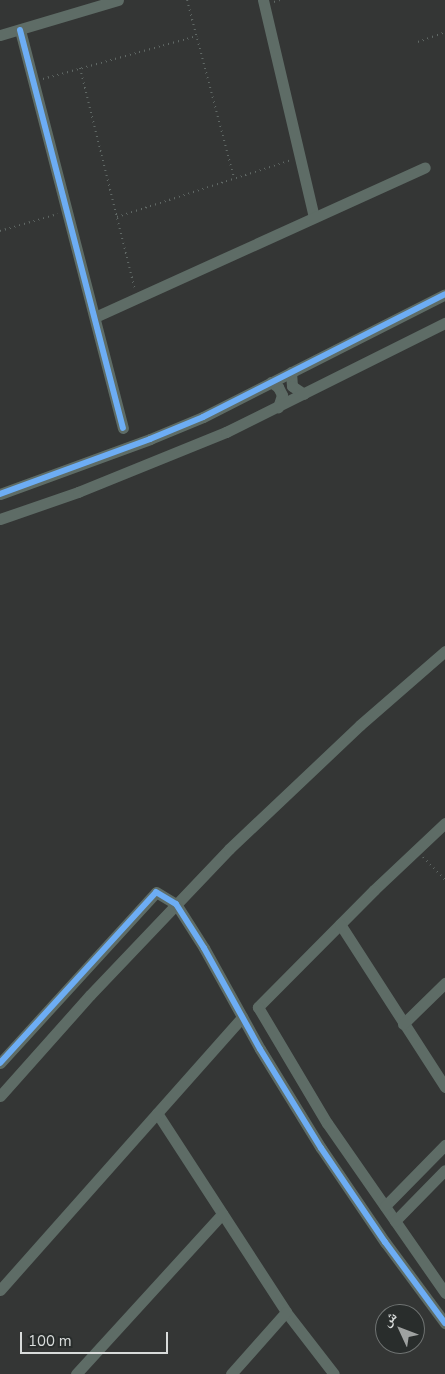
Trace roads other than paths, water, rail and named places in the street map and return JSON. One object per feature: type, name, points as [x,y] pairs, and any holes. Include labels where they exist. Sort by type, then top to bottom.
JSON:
[{"type":"street","points":[[0,36],[118,0]]},
{"type":"street","points":[[263,0],[314,217]]},
{"type":"street","points":[[20,30],[123,428]]},
{"type":"street","points":[[95,317],[425,167]]},
{"type":"street","points":[[0,494],[175,430],[445,294]]},
{"type":"street","points":[[0,520],[120,475],[226,432],[445,323]]},
{"type":"street","points":[[291,372],[292,386],[304,394]]},
{"type":"street","points":[[271,382],[278,387],[282,394],[278,407]]},
{"type":"street","points":[[0,1096],[176,904],[290,790],[360,725],[445,651]]},
{"type":"street","points":[[445,823],[340,924],[258,1007],[318,1109],[445,1293]]},
{"type":"street","points":[[0,1063],[156,892],[176,904],[204,948],[290,1099],[353,1197],[445,1323]]},
{"type":"street","points":[[340,924],[445,1087]]},
{"type":"street","points":[[403,1024],[445,983]]},
{"type":"street","points":[[0,1290],[242,1017]]},
{"type":"street","points":[[157,1113],[286,1312],[334,1374]]},
{"type":"street","points":[[385,1206],[445,1145]]},
{"type":"street","points":[[395,1221],[442,1172],[429,1162]]},
{"type":"street","points":[[76,1374],[222,1214]]},
{"type":"street","points":[[231,1374],[286,1312]]}]
